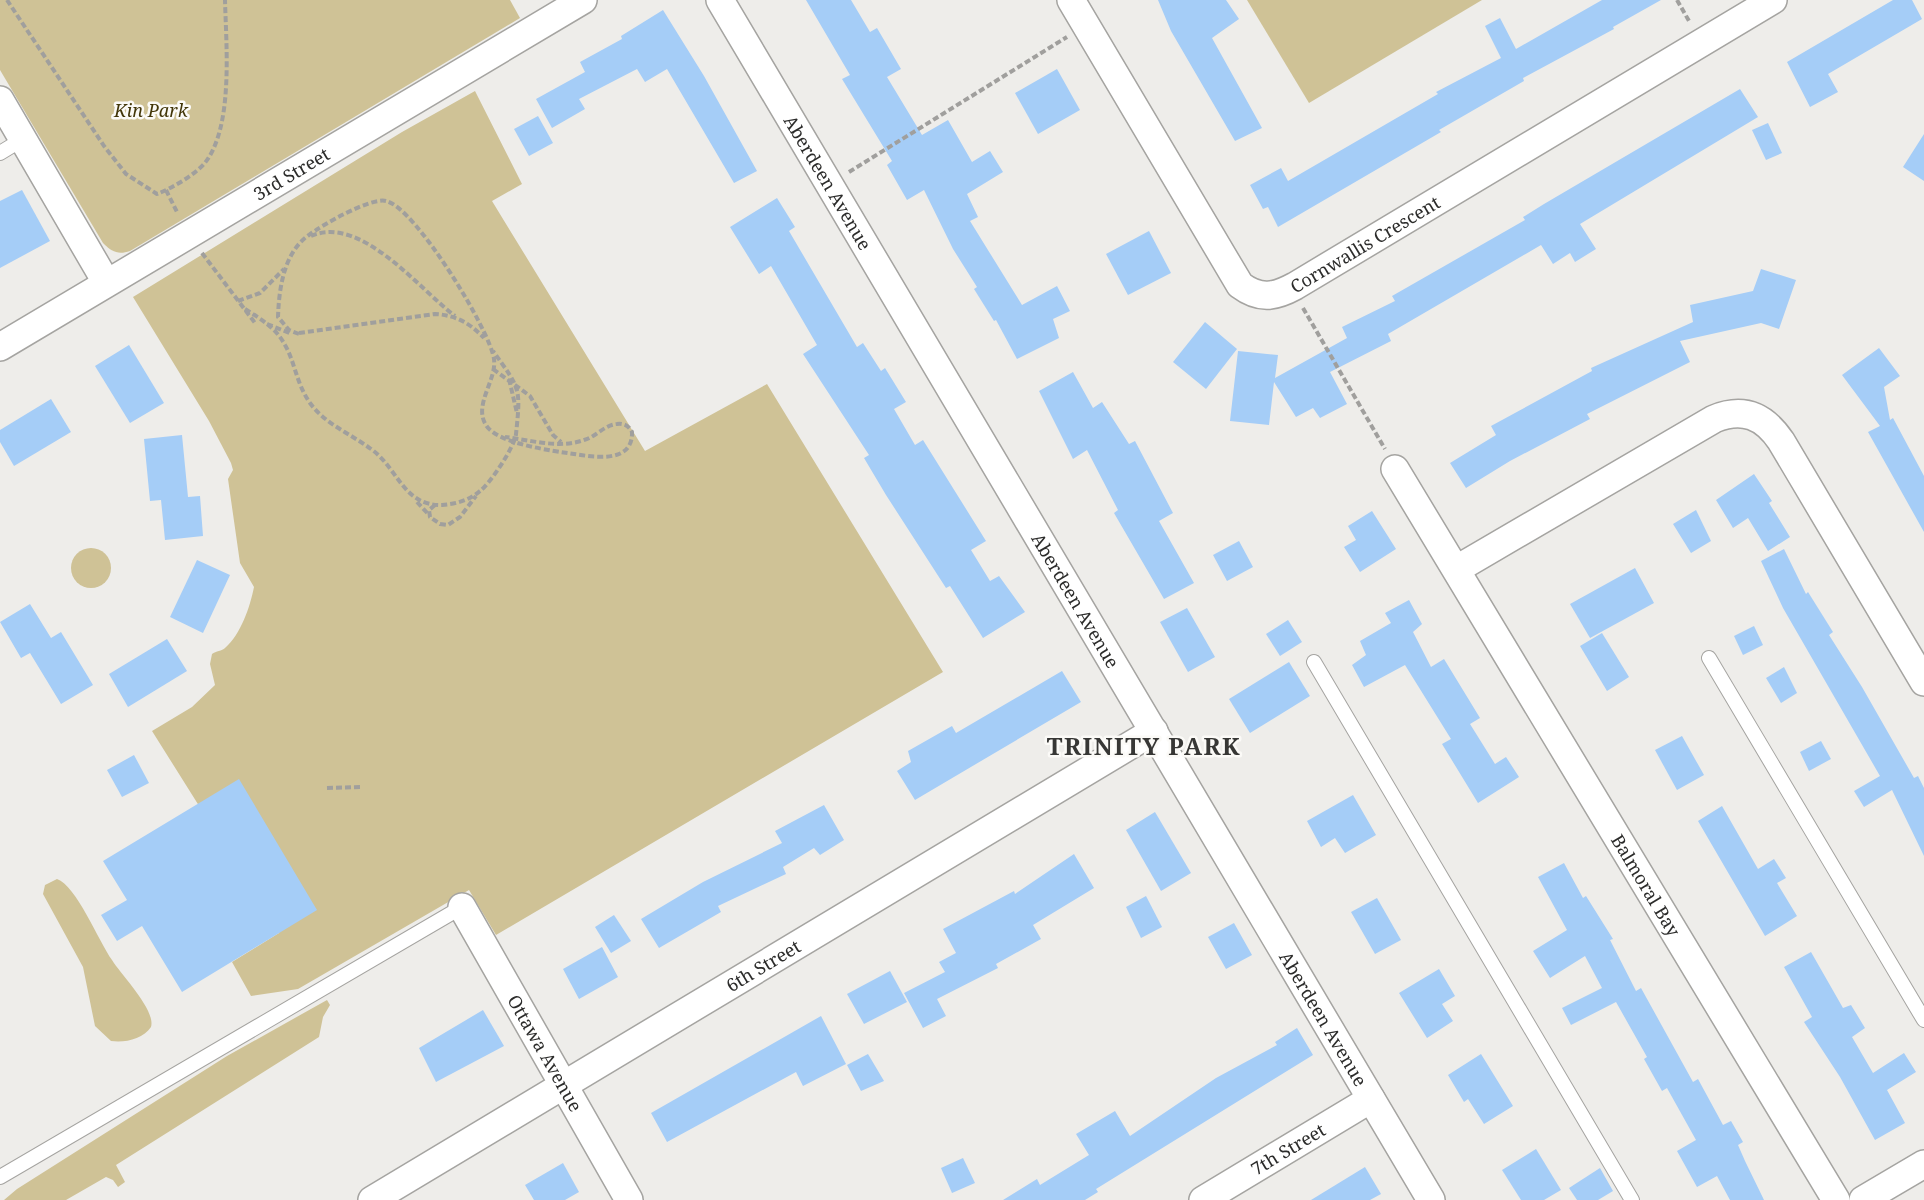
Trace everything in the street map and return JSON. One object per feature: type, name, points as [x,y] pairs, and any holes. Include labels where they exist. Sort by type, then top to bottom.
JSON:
[{"type":"street","name":"3rd Street","points":[[0,347],[583,0]]},
{"type":"street","name":"Aberdeen Avenue","points":[[720,0],[1431,1200]]},
{"type":"street","name":"Cornwallis Crescent","points":[[1071,0],[1240,285],[1250,293],[1272,296],[1295,286],[1773,0]]},
{"type":"street","points":[[0,100],[106,282]]},
{"type":"street","points":[[1457,569],[1714,419],[1732,413],[1749,413],[1771,427],[1781,441],[1924,682]]},
{"type":"street","name":"Balmoral Bay","points":[[1397,472],[1836,1200]]},
{"type":"street","name":"6th Street","points":[[372,1200],[1154,731]]},
{"type":"street","name":"Ottawa Avenue","points":[[462,907],[629,1200]]},
{"type":"street","name":"7th Street","points":[[1203,1200],[1371,1099]]},
{"type":"street","points":[[1863,1200],[1924,1164]]},
{"type":"lane","points":[[0,153],[23,139]]},
{"type":"lane","points":[[1709,658],[1924,1020]]},
{"type":"lane","points":[[1314,662],[1632,1200]]},
{"type":"lane","points":[[0,1177],[462,907]]},
{"type":"path","points":[[7,0],[84,117],[126,174],[157,194],[202,165],[212,152],[223,116],[226,56],[225,0]]},
{"type":"path","points":[[846,173],[1070,36]]},
{"type":"path","points":[[166,190],[182,221]]},
{"type":"path","points":[[238,301],[260,293],[286,266],[300,242],[329,222],[372,202],[383,200],[394,203],[424,234],[440,256],[494,357],[483,416],[487,427],[505,437],[542,450],[595,458],[617,454],[628,448],[632,432],[628,426],[618,423],[606,427],[583,441],[564,443],[515,440]]},
{"type":"path","points":[[267,324],[287,346],[299,385],[311,405],[346,435],[379,455],[430,517],[440,524],[448,525],[460,516],[487,485],[515,440],[519,402],[517,385],[487,342],[373,246],[330,232],[317,233],[300,242]]},
{"type":"path","points":[[197,246],[255,323]]},
{"type":"path","points":[[286,266],[278,317],[289,330],[299,333]]},
{"type":"path","points":[[1301,306],[1390,458],[1393,471],[1397,472]]},
{"type":"path","points":[[245,309],[267,324],[293,334],[371,325],[423,315],[448,315],[460,320]]},
{"type":"path","points":[[503,365],[508,378],[517,423]]},
{"type":"path","points":[[493,369],[530,396],[553,435],[572,448],[565,453]]},
{"type":"path","points":[[413,497],[435,505],[459,502],[479,492]]},
{"type":"path","points":[[430,517],[429,510],[435,505]]},
{"type":"path","points":[[327,788],[360,787]]},
{"type":"green space","name":"Kin Park","points":[[0,0],[510,0],[520,18],[130,251],[119,253],[112,251],[103,243],[0,70]]},
{"type":"green space","points":[[1247,0],[1482,0],[1309,103]]},
{"type":"green space","points":[[475,91],[522,184],[492,201],[645,451],[767,384],[943,672],[496,935],[469,890],[298,989],[251,996],[232,962],[279,933],[152,731],[192,707],[215,685],[210,664],[212,654],[224,649],[236,635],[247,611],[254,587],[240,563],[228,479],[233,470],[231,463],[209,421],[133,297],[402,132]]},
{"type":"green space","points":[[91,548],[99,549],[105,554],[110,560],[110,576],[105,582],[99,587],[91,588],[83,587],[77,582],[72,576],[71,568],[72,560],[77,554],[83,549]]},
{"type":"green space","points":[[57,879],[72,892],[112,960],[148,1012],[151,1027],[143,1035],[128,1041],[111,1041],[95,1026],[83,967],[43,894],[45,885]]},
{"type":"green space","points":[[327,1000],[330,1005],[323,1017],[319,1037],[116,1165],[125,1182],[118,1187],[113,1180],[106,1177],[66,1200],[4,1200],[17,1189],[227,1056]]},
{"type":"building","points":[[806,0],[851,0],[870,32],[877,28],[901,69],[887,77],[922,135],[948,120],[972,162],[990,151],[1003,172],[967,194],[978,217],[970,221],[1022,305],[1057,286],[1070,311],[1053,319],[1059,338],[1017,359],[996,320],[994,321],[974,289],[977,287],[953,249],[924,190],[907,200],[887,165],[892,161],[842,79],[850,75]]},
{"type":"building","points":[[1158,0],[1226,0],[1239,19],[1212,38],[1262,128],[1235,141],[1171,31]]},
{"type":"building","points":[[1602,0],[1661,0],[1613,27],[1614,29],[1523,78],[1524,81],[1439,130],[1441,132],[1278,227],[1268,207],[1263,209],[1250,185],[1281,168],[1288,181],[1438,94],[1436,92],[1501,58],[1485,26],[1500,18],[1516,49]]},
{"type":"building","points":[[1893,0],[1912,0],[1922,19],[1828,74],[1838,92],[1810,107],[1787,62]]},
{"type":"building","points":[[663,10],[704,76],[757,171],[734,183],[667,69],[645,82],[637,69],[579,99],[585,109],[552,128],[536,99],[585,72],[580,62],[622,39],[621,36]]},
{"type":"building","points":[[1057,69],[1080,110],[1038,134],[1015,93]]},
{"type":"building","points":[[1740,89],[1758,117],[1580,224],[1596,249],[1575,262],[1570,253],[1553,264],[1541,245],[1388,334],[1391,341],[1330,372],[1347,404],[1320,418],[1313,408],[1296,417],[1274,382],[1269,425],[1230,421],[1238,351],[1278,355],[1275,378],[1347,338],[1342,327],[1395,301],[1392,296],[1525,220],[1523,217],[1544,204]]},
{"type":"building","points":[[538,116],[553,143],[529,156],[514,129]]},
{"type":"building","points":[[1768,123],[1782,153],[1766,160],[1752,130]]},
{"type":"building","points":[[1924,134],[1924,181],[1903,167]]},
{"type":"building","points":[[22,190],[50,241],[0,268],[0,201]]},
{"type":"building","points":[[777,198],[795,227],[789,231],[857,347],[863,343],[881,371],[885,368],[906,402],[894,409],[915,445],[923,440],[986,541],[971,550],[990,581],[999,576],[1025,612],[983,638],[950,586],[946,588],[886,495],[864,458],[869,455],[803,354],[817,345],[771,266],[759,274],[730,227]]},
{"type":"building","points":[[1149,231],[1171,273],[1128,295],[1106,254]]},
{"type":"building","points":[[1761,269],[1796,280],[1779,329],[1761,323],[1680,341],[1690,362],[1587,414],[1590,419],[1510,461],[1466,488],[1450,463],[1496,435],[1491,426],[1592,371],[1591,368],[1693,322],[1690,305],[1753,291]]},
{"type":"building","points":[[1205,322],[1237,349],[1206,389],[1173,362]]},
{"type":"building","points":[[129,345],[164,403],[130,423],[95,366]]},
{"type":"building","points":[[1879,348],[1900,376],[1884,387],[1890,420],[1893,418],[1924,476],[1924,532],[1868,432],[1880,426],[1842,375]]},
{"type":"building","points":[[1073,372],[1093,408],[1102,402],[1129,444],[1135,441],[1173,513],[1159,521],[1194,583],[1164,599],[1114,513],[1118,510],[1087,450],[1073,459],[1039,391]]},
{"type":"building","points":[[51,399],[71,432],[14,466],[0,442],[0,430]]},
{"type":"building","points":[[182,435],[188,497],[200,496],[203,536],[165,540],[161,500],[150,501],[144,439]]},
{"type":"building","points":[[1754,474],[1772,501],[1769,503],[1790,537],[1768,551],[1748,518],[1733,528],[1716,500]]},
{"type":"building","points":[[1696,510],[1711,541],[1691,553],[1673,524]]},
{"type":"building","points":[[1372,511],[1396,549],[1360,572],[1344,547],[1356,540],[1348,526]]},
{"type":"building","points":[[1239,541],[1253,567],[1227,581],[1213,555]]},
{"type":"building","points":[[1784,549],[1806,594],[1808,592],[1833,632],[1829,635],[1914,778],[1918,776],[1924,788],[1924,856],[1892,790],[1864,807],[1854,791],[1880,776],[1783,608],[1761,561]]},
{"type":"building","points":[[197,560],[230,575],[203,633],[170,617]]},
{"type":"building","points":[[1635,568],[1654,603],[1590,638],[1570,604]]},
{"type":"building","points":[[1409,600],[1422,624],[1413,632],[1431,667],[1444,659],[1480,718],[1470,724],[1495,764],[1506,757],[1519,777],[1478,803],[1442,744],[1451,739],[1405,665],[1364,687],[1352,665],[1366,655],[1360,641],[1391,623],[1385,613]]},
{"type":"building","points":[[30,604],[51,638],[61,632],[93,685],[61,704],[30,653],[21,658],[0,622]]},
{"type":"building","points":[[1187,608],[1215,657],[1188,672],[1160,622]]},
{"type":"building","points":[[1288,620],[1302,642],[1280,656],[1266,634]]},
{"type":"building","points":[[1754,626],[1763,645],[1743,655],[1734,636]]},
{"type":"building","points":[[1602,633],[1629,677],[1607,691],[1580,646]]},
{"type":"building","points":[[167,639],[187,671],[128,707],[109,674]]},
{"type":"building","points":[[1289,662],[1310,696],[1250,733],[1229,699]]},
{"type":"building","points":[[1784,667],[1797,693],[1781,703],[1766,678]]},
{"type":"building","points":[[1062,671],[1081,702],[915,800],[897,771],[911,762],[908,751],[952,726],[956,733]]},
{"type":"building","points":[[1682,736],[1704,775],[1677,790],[1655,750]]},
{"type":"building","points":[[1821,741],[1831,759],[1809,771],[1800,752]]},
{"type":"building","points":[[134,755],[149,783],[122,797],[107,770]]},
{"type":"building","points":[[239,779],[317,910],[182,992],[142,926],[117,941],[101,915],[127,900],[103,861]]},
{"type":"building","points":[[1353,795],[1376,835],[1345,853],[1335,838],[1321,847],[1307,821]]},
{"type":"building","points":[[824,805],[844,840],[820,855],[814,848],[783,867],[786,874],[718,906],[721,912],[659,948],[641,919],[703,882],[782,843],[775,831]]},
{"type":"building","points":[[1722,806],[1758,869],[1774,859],[1786,878],[1777,883],[1797,916],[1765,936],[1698,821]]},
{"type":"building","points":[[1155,812],[1191,873],[1161,891],[1126,830]]},
{"type":"building","points":[[1074,854],[1094,888],[1033,925],[1041,939],[996,964],[998,968],[937,999],[946,1016],[923,1028],[904,993],[945,972],[939,962],[956,953],[943,929],[1014,891],[1015,894]]},
{"type":"building","points":[[1564,863],[1583,898],[1586,896],[1613,939],[1610,940],[1636,991],[1641,988],[1693,1082],[1698,1079],[1723,1125],[1731,1121],[1743,1142],[1738,1145],[1764,1200],[1730,1200],[1717,1176],[1697,1187],[1677,1151],[1696,1140],[1667,1088],[1662,1091],[1644,1059],[1647,1057],[1616,1002],[1571,1025],[1562,1008],[1602,988],[1585,956],[1550,978],[1533,951],[1567,930],[1538,877]]},
{"type":"building","points":[[1146,896],[1162,927],[1141,938],[1126,907]]},
{"type":"building","points":[[1377,898],[1401,940],[1375,954],[1351,912]]},
{"type":"building","points":[[614,915],[631,941],[611,953],[595,927]]},
{"type":"building","points":[[1234,923],[1252,955],[1226,969],[1208,937]]},
{"type":"building","points":[[602,947],[618,977],[579,999],[563,969]]},
{"type":"building","points":[[1811,952],[1843,1008],[1851,1005],[1865,1028],[1852,1037],[1873,1073],[1904,1053],[1916,1072],[1887,1090],[1905,1123],[1875,1140],[1840,1077],[1804,1022],[1812,1017],[1784,967]]},
{"type":"building","points":[[1439,969],[1455,996],[1442,1004],[1453,1021],[1427,1038],[1399,993]]},
{"type":"building","points":[[890,971],[907,1002],[864,1024],[847,994]]},
{"type":"building","points":[[483,1010],[504,1046],[436,1082],[419,1048]]},
{"type":"building","points":[[821,1016],[846,1064],[803,1086],[796,1072],[667,1142],[651,1113]]},
{"type":"building","points":[[1297,1028],[1313,1055],[1096,1189],[1098,1192],[1085,1200],[1003,1200],[1037,1179],[1040,1185],[1089,1155],[1076,1134],[1115,1111],[1130,1136],[1216,1078],[1277,1045],[1275,1042]]},
{"type":"building","points":[[868,1054],[884,1081],[861,1091],[847,1065]]},
{"type":"building","points":[[1481,1054],[1513,1106],[1484,1124],[1468,1099],[1464,1102],[1448,1075]]},
{"type":"building","points":[[1536,1149],[1561,1190],[1544,1200],[1521,1200],[1502,1170]]},
{"type":"building","points":[[963,1158],[975,1183],[952,1193],[941,1168]]},
{"type":"building","points":[[563,1163],[579,1192],[565,1200],[534,1200],[525,1185]]},
{"type":"building","points":[[1365,1167],[1381,1194],[1370,1200],[1311,1200]]},
{"type":"building","points":[[1600,1168],[1613,1191],[1598,1200],[1577,1200],[1569,1188]]},
{"type":"district","name":"TRINITY PARK","points":[[1144,745]]}]
